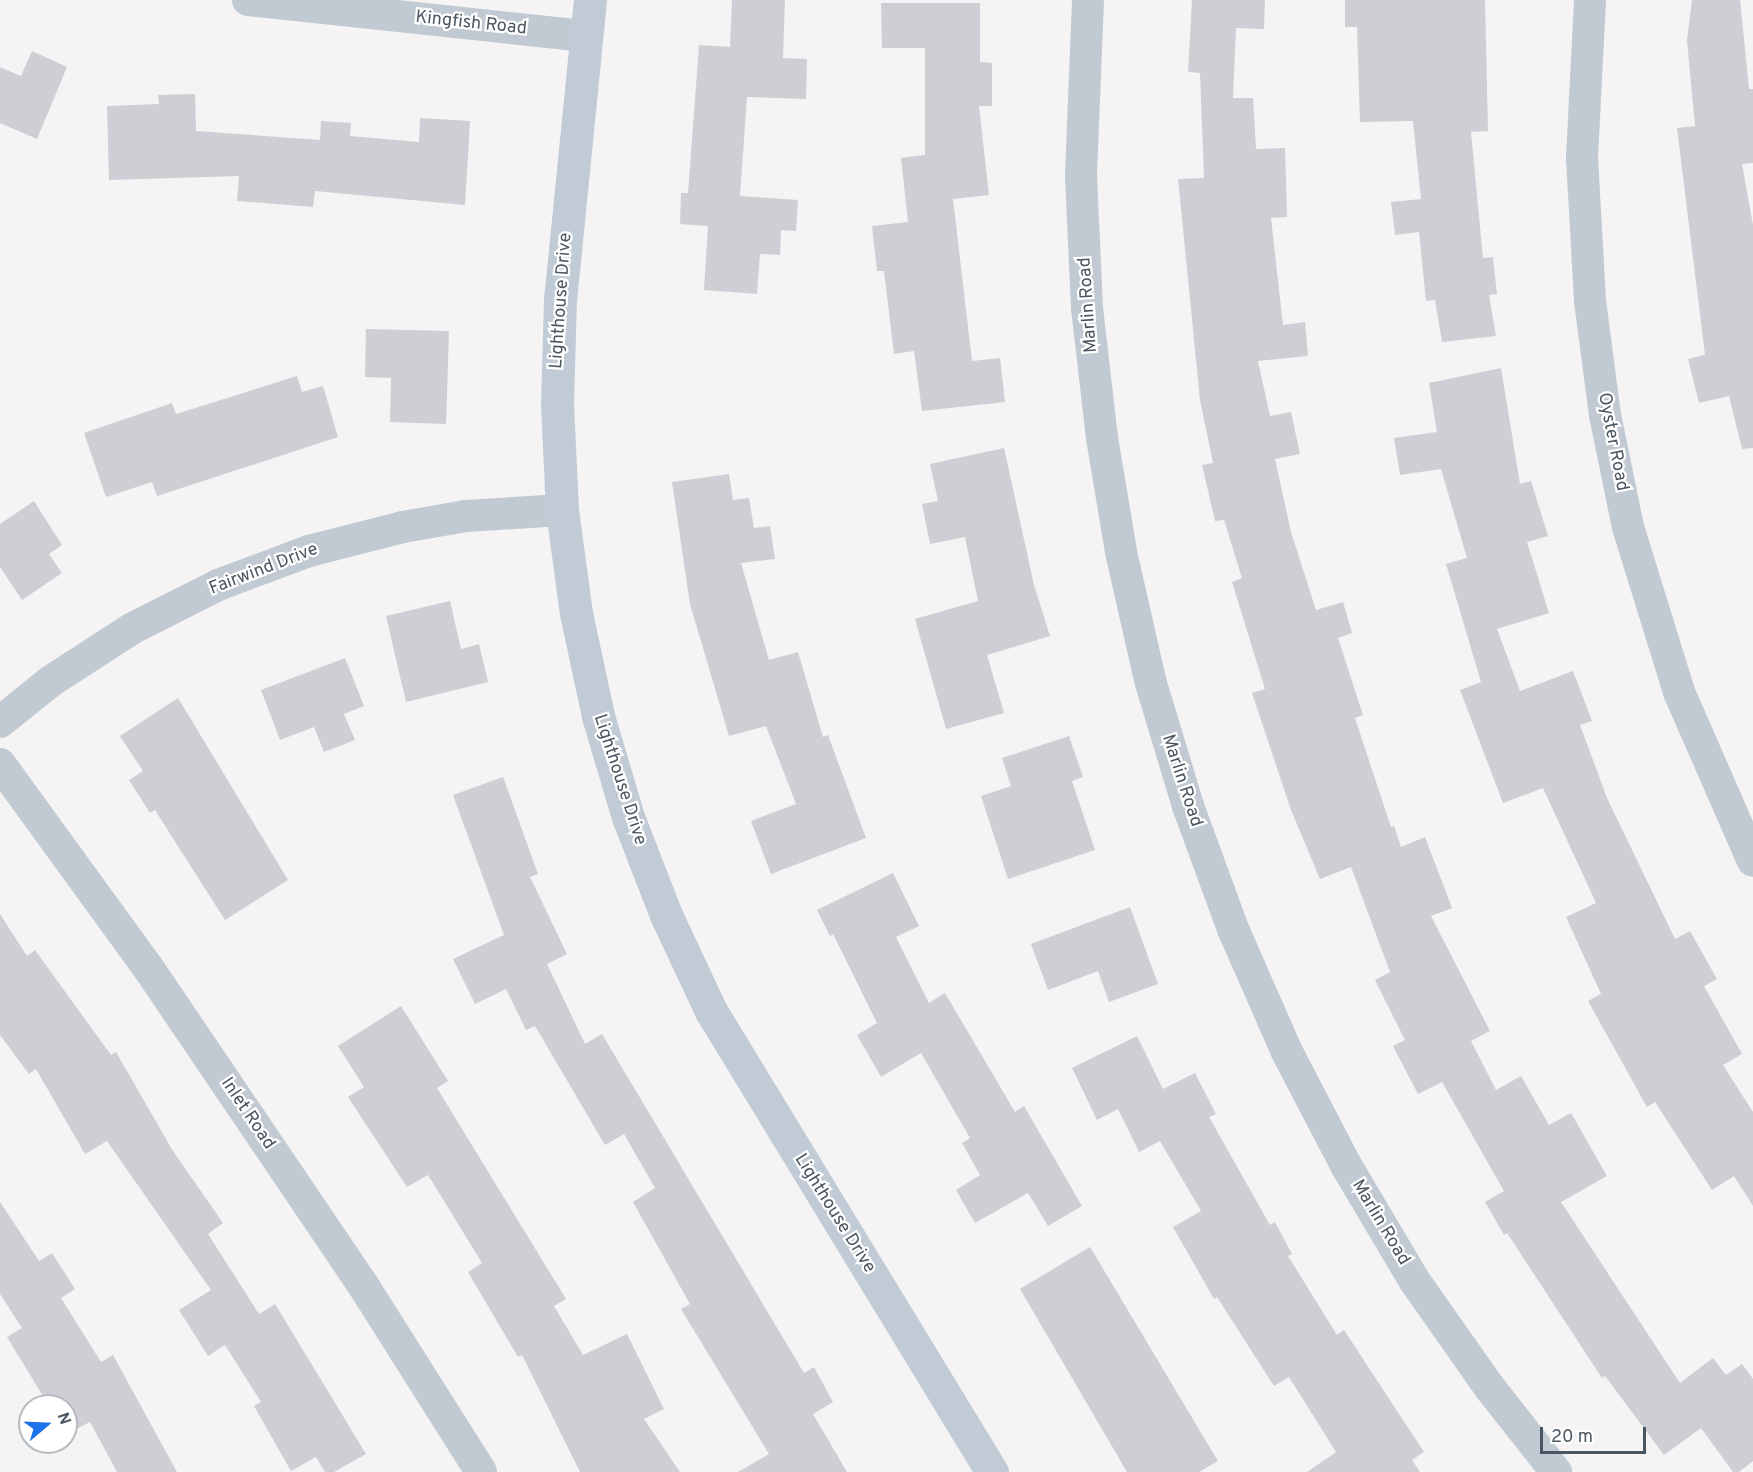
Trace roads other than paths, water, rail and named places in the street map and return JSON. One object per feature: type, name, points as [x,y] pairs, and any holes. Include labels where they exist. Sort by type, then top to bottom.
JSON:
[{"type":"street","name":"Kingfish Road","points":[[248,0],[586,36]]},
{"type":"street","name":"Lighthouse Drive","points":[[590,0],[560,298],[557,404],[562,510],[576,613],[598,716],[628,817],[666,915],[711,1011],[764,1102],[992,1472]]},
{"type":"street","name":"Marlin Road","points":[[1088,0],[1081,177],[1087,308],[1102,438],[1121,552],[1150,680],[1188,806],[1233,929],[1286,1050],[1347,1167],[1414,1280],[1490,1388],[1556,1472]]},
{"type":"street","name":"Oyster Road","points":[[1590,0],[1582,158],[1590,301],[1605,415],[1634,550],[1679,692],[1753,861]]},
{"type":"street","name":"Fairwind Drive","points":[[0,722],[51,681],[132,628],[218,585],[309,550],[403,527],[466,516],[562,510]]},
{"type":"street","name":"Inlet Road","points":[[0,764],[149,969],[363,1286],[481,1472]]}]
